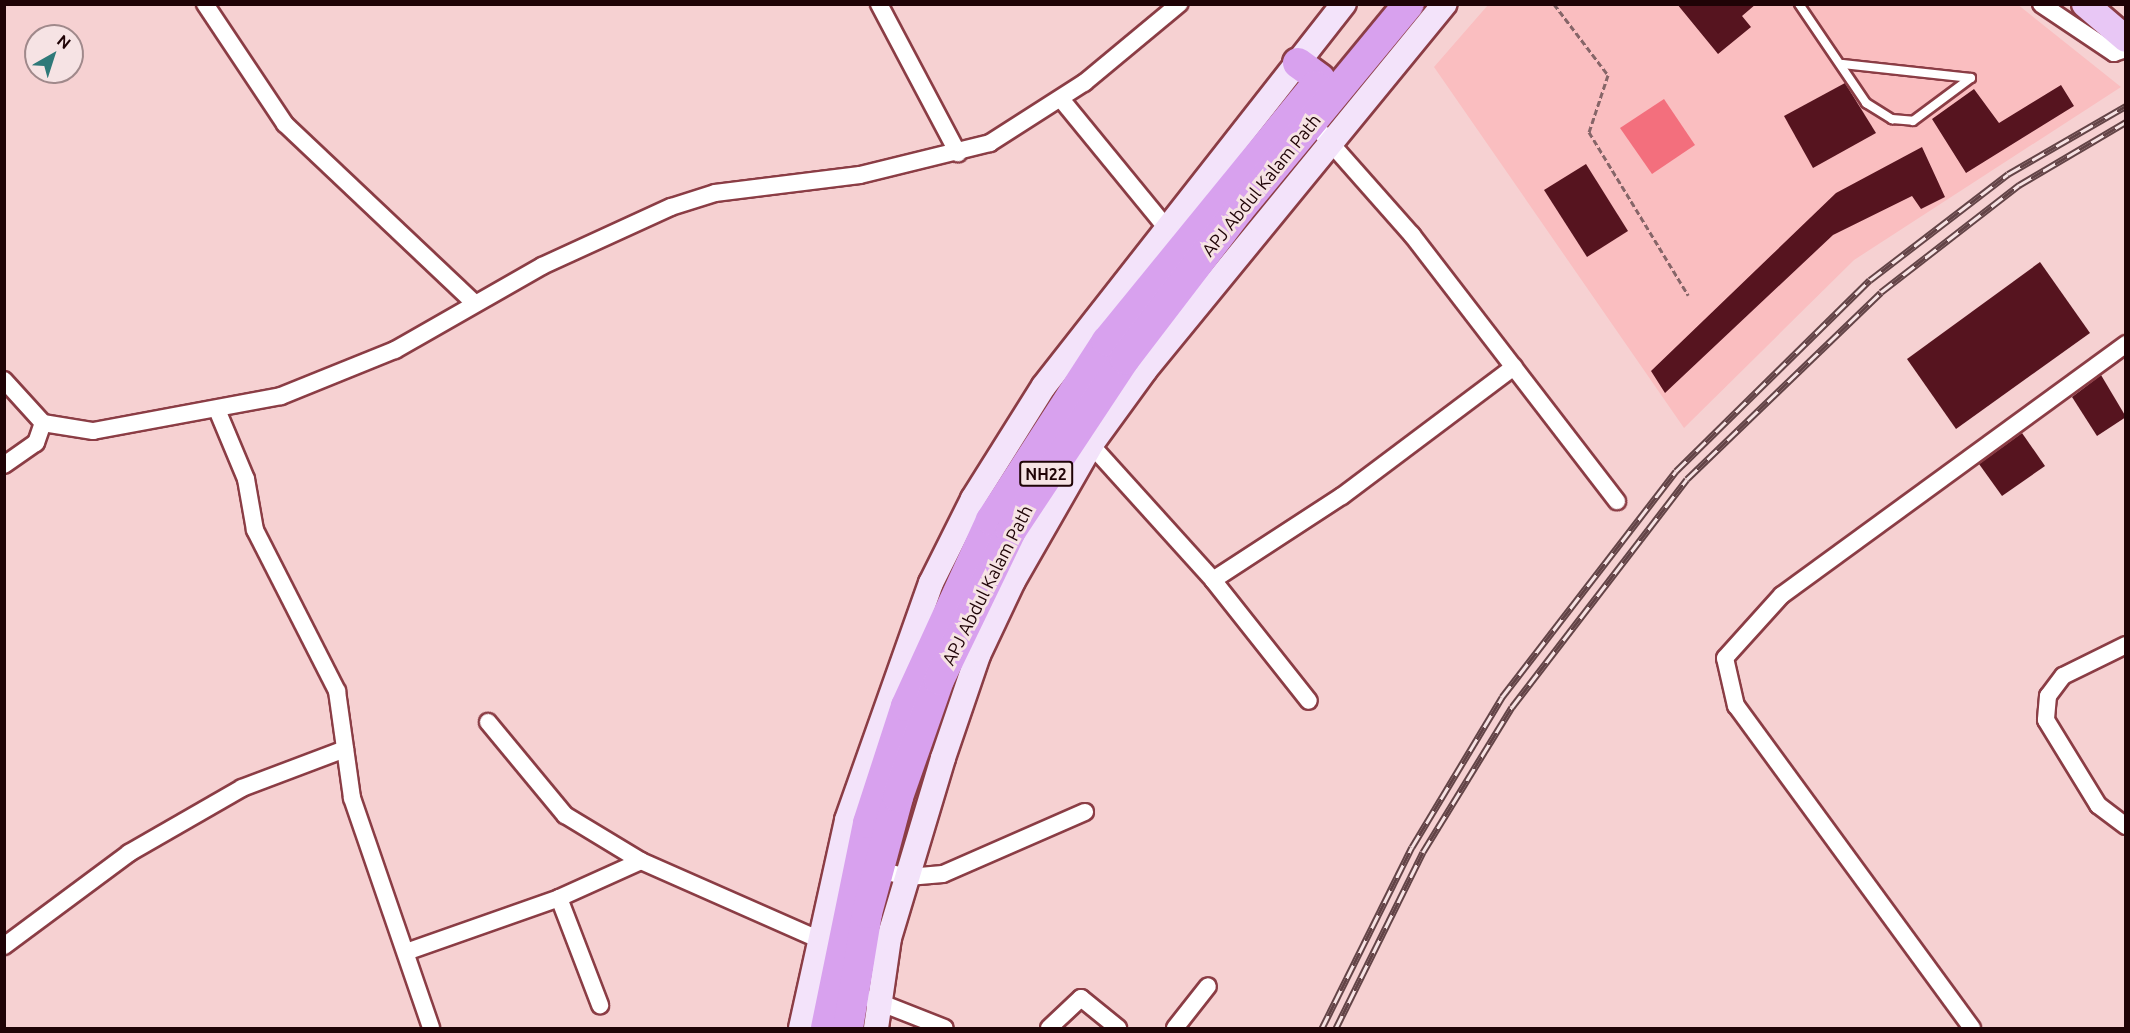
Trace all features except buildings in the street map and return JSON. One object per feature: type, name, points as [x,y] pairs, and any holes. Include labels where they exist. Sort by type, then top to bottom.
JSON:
[{"type":"highway","name":"APJ Abdul Kalam Path","points":[[855,996],[830,944],[906,706],[991,520],[1055,394],[1175,235],[1309,71],[1382,4]]},
{"type":"highway","name":"APJ Abdul Kalam Path","points":[[848,1029],[878,870],[939,680],[1084,436],[1321,130],[1409,4]]},
{"type":"highway","name":"APJ Abdul Kalam Path","points":[[826,1029],[855,996]]},
{"type":"main road","points":[[2085,4],[2126,39]]},
{"type":"street","points":[[205,4],[285,124],[474,303]]},
{"type":"street","points":[[879,4],[958,153]]},
{"type":"street","points":[[4,380],[43,423],[93,430],[218,412],[331,378],[395,350],[474,303],[602,236],[682,203],[715,193],[860,175],[958,153],[990,143],[1061,99],[1179,4]]},
{"type":"street","name":"NH22","points":[[1309,71],[1344,4]]},
{"type":"street","name":"NH22","points":[[1321,130],[1445,4]]},
{"type":"street","points":[[2042,4],[2114,53],[2126,49]]},
{"type":"street","points":[[1061,99],[1175,235]]},
{"type":"street","points":[[1321,130],[1514,367],[1617,501]]},
{"type":"street","points":[[1972,1029],[1736,706],[1725,658],[1782,595],[2126,344]]},
{"type":"street","points":[[1213,580],[1342,496],[1514,367]]},
{"type":"street","points":[[218,412],[246,480],[255,530],[337,691],[352,798],[431,1029]]},
{"type":"street","points":[[4,465],[36,443],[43,423]]},
{"type":"street","points":[[1084,436],[1213,580],[1310,701]]},
{"type":"street","name":"NH22","points":[[876,1029],[855,996],[889,938],[1002,576]]},
{"type":"street","points":[[2126,645],[2063,676],[2048,696],[2046,720],[2098,805],[2126,826]]},
{"type":"street","points":[[488,723],[565,815],[641,861],[830,944]]},
{"type":"street","points":[[4,946],[129,853],[242,788],[345,749]]},
{"type":"street","points":[[878,870],[908,877],[944,874],[990,857],[1085,812]]},
{"type":"street","points":[[406,952],[559,898],[641,861]]},
{"type":"street","points":[[559,898],[600,1005]]},
{"type":"street","name":"NH22","points":[[801,1029],[830,944]]},
{"type":"street","points":[[1175,1029],[1208,986]]},
{"type":"street","points":[[855,996],[945,1029]]},
{"type":"street","points":[[1049,1029],[1081,998],[1118,1029]]},
{"type":"lane","points":[[1799,4],[1843,64],[1866,103],[1892,119],[1913,121],[1971,78],[1843,64]]},
{"type":"path","points":[[1554,4],[1608,75],[1589,132],[1688,295]]},
{"type":"shaded area","points":[[2017,4],[2121,87],[1854,260],[1684,428],[1434,67],[1488,5]]},
{"type":"shaded area","points":[[1664,99],[1695,145],[1652,174],[1620,128]]},
{"type":"railway","points":[[1322,1028],[1412,847],[1502,697],[1676,471],[1870,280],[2008,174],[2126,106]]},
{"type":"railway","points":[[1336,1028],[1423,852],[1512,707],[1687,479],[1881,292],[2019,185],[2126,122]]}]
